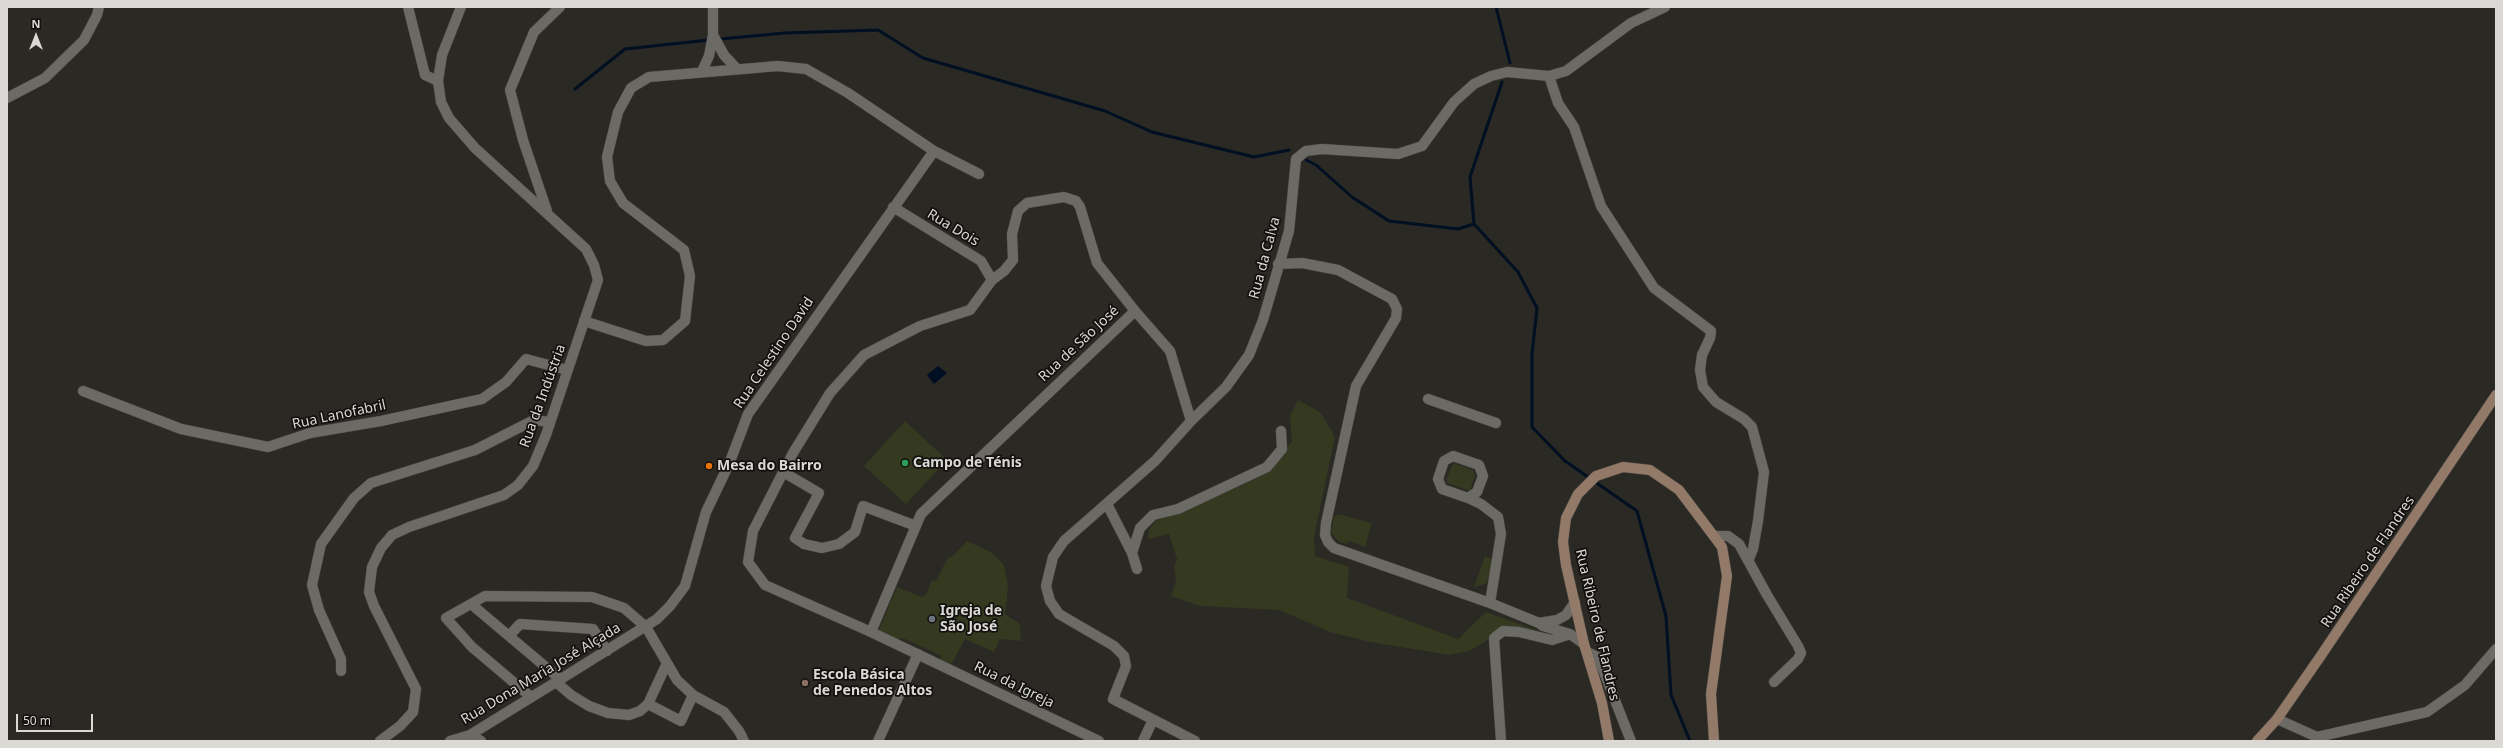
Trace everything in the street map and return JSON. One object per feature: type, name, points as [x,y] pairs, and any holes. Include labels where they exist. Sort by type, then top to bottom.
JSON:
[{"type":"main road","name":"Rua Ribeiro de Flandres","points":[[2257,741],[2277,719],[2496,395]]},
{"type":"main road","name":"Rua Ribeiro de Flandres","points":[[1608,741],[1602,704],[1585,648],[1563,542],[1566,518],[1578,494],[1596,476],[1623,467],[1650,470],[1679,490],[1722,547],[1727,576],[1711,694],[1714,741]]},
{"type":"street","points":[[7,98],[45,78],[84,40],[97,15],[98,7]]},
{"type":"street","points":[[408,7],[425,75],[438,81]]},
{"type":"street","name":"Rua da Indústria","points":[[380,741],[400,726],[413,712],[416,700],[416,689],[374,606],[369,592],[372,567],[381,548],[392,535],[409,527],[504,495],[518,485],[533,466],[550,422],[598,280],[594,265],[586,249],[547,211],[475,148],[449,118],[441,102],[438,81],[442,55],[461,7]]},
{"type":"street","points":[[547,211],[523,140],[510,90],[534,32],[560,7]]},
{"type":"street","points":[[702,71],[709,56],[714,35],[713,7]]},
{"type":"street","name":"Rua da Calva","points":[[1152,720],[1113,699],[1126,666],[1124,656],[1114,646],[1058,614],[1050,601],[1046,586],[1053,557],[1064,541],[1155,461],[1191,421],[1226,387],[1249,355],[1263,320],[1278,264],[1290,231],[1296,159],[1306,151],[1322,149],[1398,154],[1422,146],[1437,129],[1454,102],[1474,84],[1491,76],[1507,72],[1549,76],[1566,71],[1582,61],[1631,23],[1665,7]]},
{"type":"street","points":[[714,35],[724,55],[736,68]]},
{"type":"street","points":[[584,321],[646,341],[663,340],[685,321],[690,276],[684,250],[623,203],[610,181],[607,157],[618,112],[631,88],[649,77],[736,68],[778,66],[806,69],[848,93],[934,151],[979,174]]},
{"type":"street","points":[[1549,76],[1558,103],[1574,127],[1601,206],[1654,288],[1711,331],[1710,338],[1702,355],[1700,370],[1703,387],[1716,402],[1744,419],[1752,427],[1764,472],[1758,520],[1753,549],[1749,559]]},
{"type":"street","name":"Rua Celestino David","points":[[646,627],[657,620],[685,586],[706,512],[729,464],[748,414],[892,207],[934,151]]},
{"type":"street","name":"Rua de São José","points":[[871,632],[921,514],[1135,311],[1097,263],[1080,208],[1076,201],[1064,197],[1027,203],[1018,211],[1012,234],[1013,260],[1004,271],[992,280]]},
{"type":"street","name":"Rua Dois","points":[[892,207],[980,261],[992,280]]},
{"type":"street","points":[[1278,264],[1302,263],[1338,270],[1392,299],[1397,309],[1396,318],[1356,386],[1328,509],[1325,535],[1334,548],[1490,603],[1543,626],[1570,634],[1585,648],[1598,657],[1631,741]]},
{"type":"street","name":"Rua da Igreja","points":[[992,280],[970,310],[920,326],[864,355],[830,393],[783,472],[753,531],[748,562],[765,584],[918,654],[1080,737],[1099,741]]},
{"type":"street","points":[[1135,311],[1170,351],[1191,421]]},
{"type":"street","name":"Rua Lanofabril","points":[[83,392],[181,429],[268,447],[310,433],[381,421],[482,399],[506,382],[526,359],[567,370]]},
{"type":"street","points":[[1428,399],[1496,423]]},
{"type":"street","points":[[341,671],[341,659],[319,610],[312,584],[321,544],[354,498],[371,483],[475,450],[534,420],[550,422]]},
{"type":"street","points":[[1132,553],[1140,528],[1153,515],[1178,509],[1267,467],[1282,449],[1281,431]]},
{"type":"street","points":[[1468,498],[1477,492],[1483,476],[1479,465],[1453,456],[1444,461],[1438,479],[1442,489],[1482,504],[1498,517],[1501,534],[1490,603]]},
{"type":"street","points":[[783,472],[819,493],[795,538],[804,544],[822,548],[839,544],[855,532],[863,506],[916,526]]},
{"type":"street","points":[[1107,504],[1132,553],[1137,569]]},
{"type":"street","points":[[1715,536],[1728,536],[1740,544],[1749,559],[1766,595],[1800,653],[1798,659],[1774,682]]},
{"type":"street","points":[[531,697],[472,647],[446,618],[485,596],[592,597],[624,608],[646,627],[677,680],[693,695],[724,712],[744,741]]},
{"type":"street","points":[[1539,623],[1557,620],[1566,615],[1575,602]]},
{"type":"street","points":[[471,604],[509,636],[571,695],[589,706],[608,713],[629,715],[640,711],[648,704],[667,663]]},
{"type":"street","points":[[509,636],[520,624],[593,629],[607,651]]},
{"type":"street","name":"Rua Dona Maria José Alçada","points":[[450,741],[470,735],[646,627]]},
{"type":"street","points":[[1501,741],[1494,638],[1503,631],[1519,632],[1552,640],[1570,634]]},
{"type":"street","points":[[2277,719],[2317,737],[2428,712],[2465,685],[2496,649]]},
{"type":"street","points":[[878,741],[918,654]]},
{"type":"street","points":[[648,704],[681,721],[693,695]]},
{"type":"street","points":[[1143,741],[1152,720],[1195,741]]},
{"type":"street","points":[[470,735],[481,741]]},
{"type":"green space","points":[[1298,400],[1320,412],[1335,437],[1314,537],[1315,556],[1349,567],[1347,598],[1458,639],[1486,612],[1545,633],[1504,627],[1493,632],[1485,642],[1469,651],[1450,655],[1370,642],[1330,632],[1279,610],[1200,606],[1171,596],[1176,582],[1174,567],[1177,559],[1169,534],[1148,539],[1149,530],[1155,521],[1234,489],[1272,470],[1292,441],[1290,416]]},
{"type":"green space","name":"Campo de Ténis","points":[[905,421],[947,460],[906,504],[864,466]]},
{"type":"green space","points":[[1453,463],[1473,470],[1475,475],[1470,491],[1447,483],[1446,480]]},
{"type":"green space","points":[[1338,514],[1372,523],[1365,547],[1349,541],[1346,544],[1340,542],[1333,536],[1331,532],[1334,517]]},
{"type":"green space","points":[[967,541],[991,552],[1004,565],[1008,586],[1005,614],[1020,624],[1021,641],[1000,639],[994,652],[965,639],[951,665],[940,659],[942,656],[903,638],[896,640],[878,632],[897,587],[922,597],[926,594],[932,580],[936,581],[947,559],[954,555]]},
{"type":"green space","points":[[1485,556],[1496,560],[1486,584],[1474,587]]},
{"type":"water","points":[[938,366],[947,373],[934,384],[927,375]]},
{"type":"waterway","points":[[1496,7],[1510,63]]},
{"type":"waterway","points":[[720,39],[785,33],[878,30],[923,58],[1105,111],[1152,132],[1254,157],[1289,150]]},
{"type":"waterway","points":[[575,89],[625,49],[709,40]]},
{"type":"waterway","points":[[1502,82],[1470,177],[1474,224],[1518,272],[1537,308],[1532,354],[1532,427],[1565,461],[1637,511],[1666,616],[1671,695],[1690,741]]},
{"type":"waterway","points":[[1306,160],[1316,165],[1352,197],[1389,221],[1458,229],[1474,224]]},
{"type":"place","name":"Campo de Ténis","points":[[905,463]]},
{"type":"place","name":"Mesa do Bairro","points":[[709,466]]},
{"type":"place","name":"Igreja de São José","points":[[932,619]]},
{"type":"place","name":"Escola Básica de Penedos Altos","points":[[805,683]]}]
